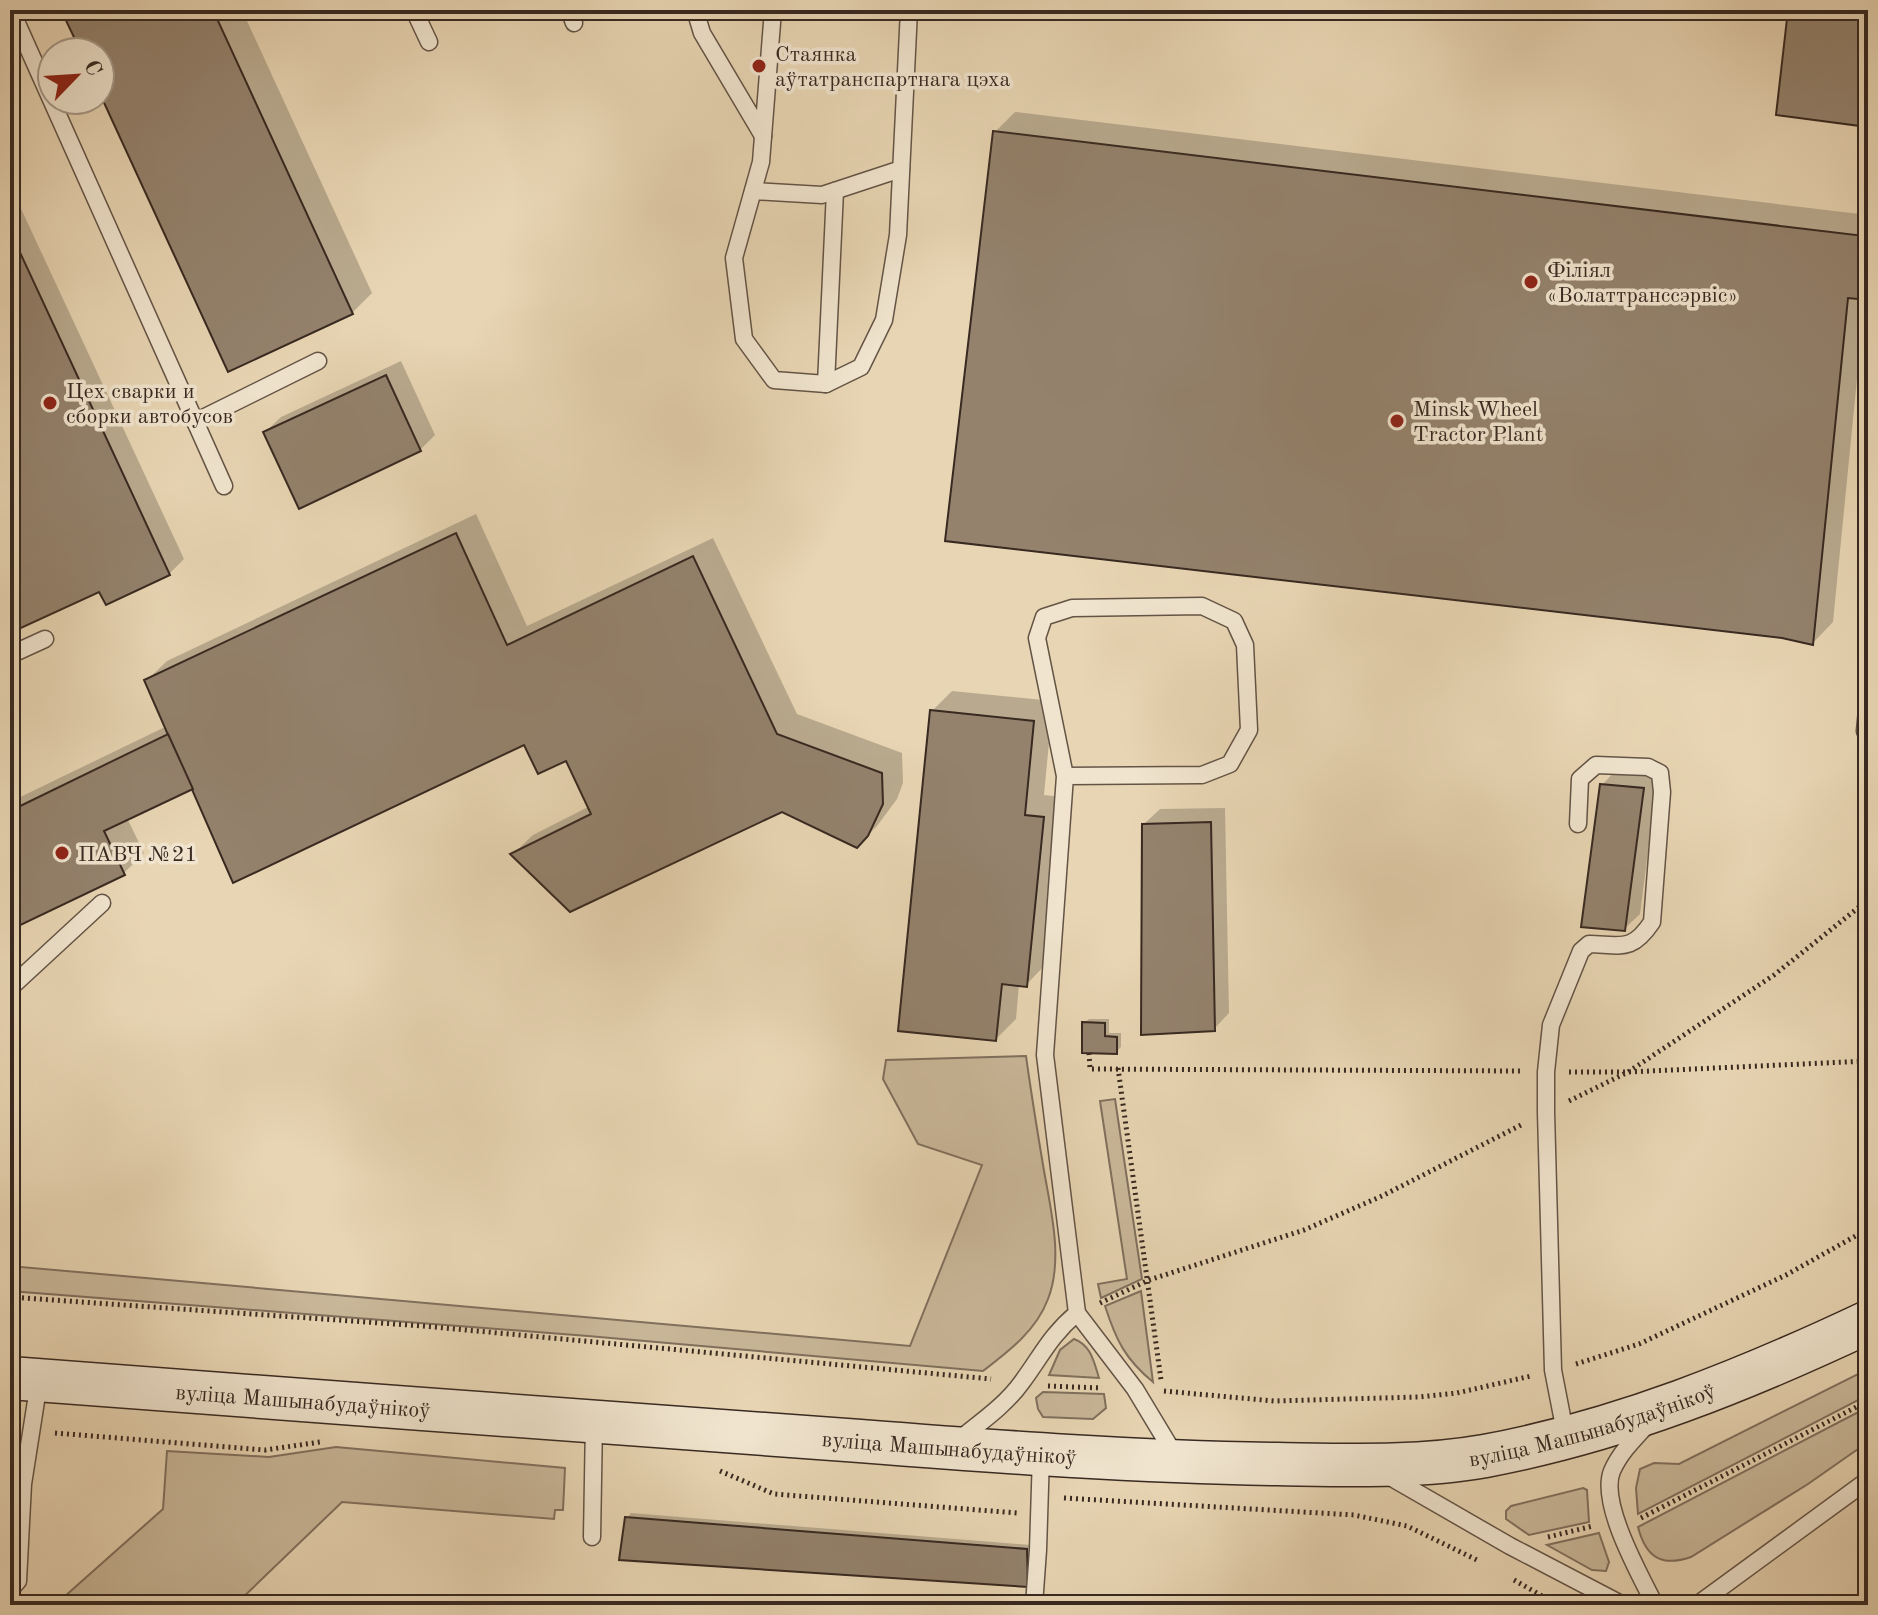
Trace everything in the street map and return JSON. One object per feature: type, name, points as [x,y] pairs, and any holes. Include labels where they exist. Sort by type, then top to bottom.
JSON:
[{"type":"main road","name":"вуліца Машынабудаўнікоў","points":[[25,1379],[1041,1454],[1179,1462],[1370,1465],[1480,1457],[1566,1438],[1661,1410],[1783,1362],[1868,1322]]},
{"type":"lane","points":[[11,10],[224,486]]},
{"type":"lane","points":[[414,10],[429,42]]},
{"type":"lane","points":[[695,10],[702,33],[763,136]]},
{"type":"lane","points":[[773,10],[761,162],[734,258],[744,339],[774,380],[826,384],[861,367],[884,320],[898,235],[909,10]]},
{"type":"lane","points":[[753,191],[822,195],[901,169]]},
{"type":"lane","points":[[826,384],[835,191]]},
{"type":"lane","points":[[195,422],[318,361]]},
{"type":"lane","points":[[1065,776],[1202,775],[1230,764],[1249,730],[1245,645],[1234,621],[1202,606],[1072,608],[1044,617],[1037,638],[1065,776],[1045,1055],[1077,1313],[1135,1389],[1179,1462]]},
{"type":"lane","points":[[10,655],[45,639]]},
{"type":"lane","points":[[1868,700],[1865,731],[1868,732]]},
{"type":"lane","points":[[1566,1438],[1553,1370],[1546,1112],[1551,1025],[1581,951],[1589,944],[1623,945],[1641,939],[1652,922],[1662,792],[1660,773],[1648,767],[1596,765],[1580,779],[1578,824]]},
{"type":"lane","points":[[10,988],[102,903]]},
{"type":"lane","points":[[949,1448],[989,1416],[1020,1385],[1057,1330],[1077,1313]]},
{"type":"lane","points":[[10,1590],[18,1581],[17,1483],[33,1431],[25,1379]]},
{"type":"lane","points":[[1655,1605],[1615,1520],[1611,1474],[1624,1449],[1661,1410]]},
{"type":"lane","points":[[592,1537],[594,1420]]},
{"type":"lane","points":[[1034,1605],[1041,1454]]},
{"type":"lane","points":[[1370,1465],[1510,1546],[1623,1605]]},
{"type":"lane","points":[[1697,1605],[1868,1480]]},
{"type":"path","points":[[1077,1313],[1149,1280],[1304,1230],[1382,1196],[1628,1072],[1774,975],[1868,900]]},
{"type":"path","points":[[1089,1053],[1090,1069],[1628,1072],[1868,1061]]},
{"type":"path","points":[[1118,1068],[1163,1391],[1274,1401],[1419,1397],[1471,1391],[1639,1344],[1786,1275],[1868,1229]]},
{"type":"path","points":[[10,1297],[423,1326],[972,1377],[1020,1385],[1135,1389]]},
{"type":"path","points":[[712,1467],[774,1494],[1031,1514],[1049,1498],[1354,1515],[1407,1526],[1487,1565],[1510,1546],[1615,1520],[1635,1522],[1868,1401]]},
{"type":"path","points":[[33,1431],[265,1450],[333,1441]]},
{"type":"path","points":[[1513,1580],[1558,1605]]},
{"type":"shaded area","points":[[1026,1056],[1052,1215],[1055,1250],[1053,1283],[1043,1310],[1029,1331],[983,1371],[588,1336],[10,1291],[10,1266],[910,1346],[982,1165],[918,1144],[883,1079],[886,1060]]},
{"type":"shaded area","points":[[1115,1099],[1142,1279],[1101,1298],[1098,1284],[1127,1279],[1100,1101]]},
{"type":"shaded area","points":[[1141,1291],[1153,1382],[1123,1348],[1105,1306]]},
{"type":"shaded area","points":[[1074,1339],[1088,1350],[1099,1378],[1049,1375],[1060,1350]]},
{"type":"shaded area","points":[[1868,1369],[1868,1395],[1638,1514],[1636,1488],[1640,1469],[1654,1463],[1679,1464]]},
{"type":"shaded area","points":[[1043,1392],[1104,1394],[1106,1408],[1093,1419],[1043,1417],[1036,1398]]},
{"type":"shaded area","points":[[1868,1407],[1868,1442],[1808,1484],[1691,1557],[1664,1560],[1651,1553],[1641,1538],[1638,1527]]},
{"type":"shaded area","points":[[336,1447],[565,1468],[563,1510],[555,1510],[554,1519],[342,1502],[235,1605],[55,1605],[163,1509],[167,1451],[269,1457]]},
{"type":"shaded area","points":[[1583,1488],[1587,1490],[1589,1522],[1529,1535],[1506,1519],[1506,1511],[1511,1506]]},
{"type":"shaded area","points":[[1599,1533],[1609,1562],[1606,1571],[1592,1570],[1547,1545]]},
{"type":"building","points":[[61,10],[213,10],[353,314],[228,372],[110,116],[116,116],[116,36],[73,36]]},
{"type":"building","points":[[1788,10],[1868,10],[1868,127],[1776,115]]},
{"type":"building","name":"Minsk Wheel Tractor Plant","points":[[993,131],[1864,236],[1868,200],[1868,300],[1848,298],[1813,645],[1782,638],[945,541]]},
{"type":"building","name":"Цех сварки и сборки автобусов","points":[[10,231],[170,575],[106,605],[99,592],[10,633]]},
{"type":"building","points":[[386,375],[421,451],[299,509],[263,432]]},
{"type":"building","points":[[456,533],[507,645],[693,556],[777,734],[882,773],[883,804],[868,836],[857,848],[782,812],[570,912],[510,854],[591,814],[566,761],[538,774],[524,745],[233,883],[144,680]]},
{"type":"building","points":[[930,710],[1034,721],[1025,815],[1044,817],[1027,987],[1002,984],[996,1041],[898,1031]]},
{"type":"building","name":"ПАВЧ №21","points":[[168,734],[193,789],[104,831],[125,875],[10,930],[10,811]]},
{"type":"building","points":[[1600,784],[1644,788],[1625,931],[1581,927]]},
{"type":"building","points":[[1211,822],[1215,1031],[1141,1035],[1142,824]]},
{"type":"building","points":[[1082,1022],[1105,1023],[1105,1036],[1117,1037],[1117,1054],[1082,1053]]},
{"type":"building","points":[[625,1517],[1027,1549],[1028,1587],[619,1560]]},
{"type":"place","name":"Стаянка аўтатранспартнага цэха","points":[[759,66]]},
{"type":"place","name":"Філіял «Волаттранссэрвіс»","points":[[1531,282]]},
{"type":"place","name":"Цех сварки и сборки автобусов","points":[[50,403]]},
{"type":"place","name":"Minsk Wheel Tractor Plant","points":[[1397,421]]},
{"type":"place","name":"ПАВЧ №21","points":[[62,853]]}]
